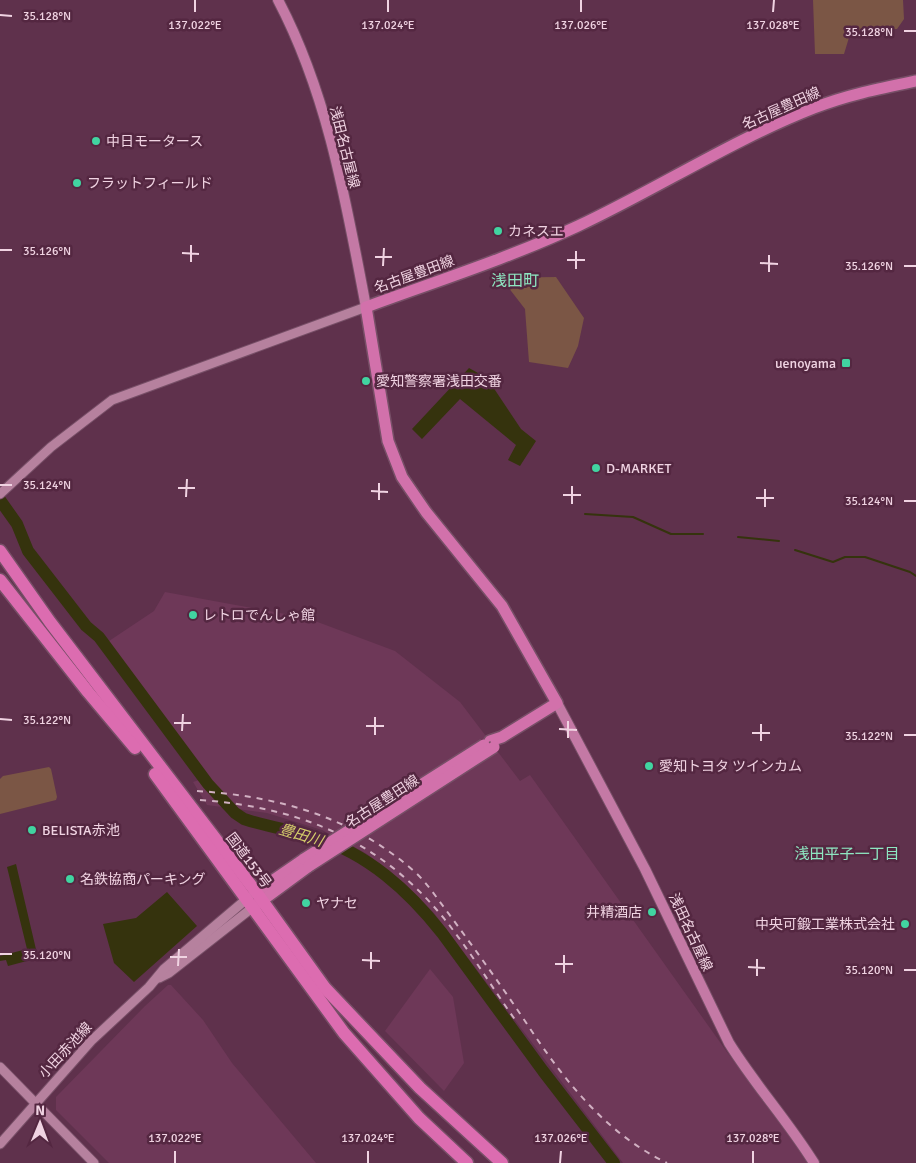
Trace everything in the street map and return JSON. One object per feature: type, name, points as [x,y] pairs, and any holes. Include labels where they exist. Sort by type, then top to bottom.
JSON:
[{"type":"highway","name":"国道153号","points":[[0,551],[254,900],[344,1033],[385,1083],[466,1163]]},
{"type":"highway","name":"国道153号","points":[[0,580],[319,980],[364,1031],[420,1088],[502,1163]]},
{"type":"main road","name":"浅田名古屋線","points":[[278,0],[314,82],[323,108],[366,307]]},
{"type":"main road","name":"名古屋豊田線","points":[[254,900],[306,863],[557,703],[502,606],[426,512],[402,477],[388,441],[366,307],[524,249],[578,226],[815,107],[866,91],[916,81]]},
{"type":"main road","name":"浅田名古屋線","points":[[557,703],[650,877],[729,1043],[744,1067],[796,1135],[814,1163]]},
{"type":"street","points":[[0,494],[51,447],[112,400],[366,307]]},
{"type":"street","name":"小田赤池線","points":[[0,1144],[91,1041],[155,980],[169,973],[254,900]]},
{"type":"street","points":[[0,1067],[94,1163]]},
{"type":"shaded area","points":[[813,0],[903,0],[904,19],[897,29],[851,31],[844,54],[815,54]]},
{"type":"shaded area","points":[[556,277],[584,318],[578,346],[568,368],[529,362],[525,309],[501,278]]},
{"type":"shaded area","points":[[469,368],[487,378],[521,429],[536,441],[520,466],[508,460],[516,445],[460,399],[422,439],[412,429]]},
{"type":"shaded area","points":[[165,592],[307,618],[395,651],[460,702],[520,781],[530,775],[727,1052],[801,1150],[808,1163],[623,1163],[434,913],[407,886],[367,854],[322,830],[267,813],[207,805],[193,782],[205,778],[106,643],[154,611]]},
{"type":"shaded area","points":[[49,767],[57,797],[56,800],[0,814],[0,779],[3,776]]},
{"type":"shaded area","points":[[16,864],[38,958],[8,966],[6,960],[0,961],[0,956],[27,949],[7,867]]},
{"type":"shaded area","points":[[167,892],[197,926],[134,982],[114,963],[103,924],[136,918]]},
{"type":"shaded area","points":[[430,969],[453,997],[464,1063],[444,1091],[385,1031]]},
{"type":"shaded area","points":[[168,985],[171,985],[203,1020],[232,1063],[316,1163],[109,1163],[56,1110],[56,1097]]},
{"type":"waterway","name":"豊田川","points":[[0,500],[17,524],[28,551],[86,626],[99,637],[208,784],[235,813],[244,819],[315,837],[334,844],[370,864],[401,888],[442,933],[543,1071],[614,1163]]},
{"type":"waterway","points":[[585,514],[633,517],[671,534],[703,534]]},
{"type":"waterway","points":[[738,537],[779,541]]},
{"type":"waterway","points":[[795,550],[833,562],[845,557],[865,557],[910,572],[916,576]]},
{"type":"railway","points":[[197,791],[257,798],[285,804],[340,824],[366,837],[391,853],[415,872],[431,890],[571,1085],[605,1121],[645,1151],[667,1163]]},
{"type":"railway","points":[[200,800],[270,810],[303,819],[363,847],[391,866],[417,889],[442,916],[471,954],[516,1021]]},
{"type":"place","name":"中日モータース","points":[[96,141]]},
{"type":"place","name":"フラットフィールド","points":[[77,183]]},
{"type":"place","name":"カネスエ","points":[[498,231]]},
{"type":"place","name":"uenoyama","points":[[846,363]]},
{"type":"place","name":"愛知警察署浅田交番","points":[[366,381]]},
{"type":"place","name":"D-MARKET","points":[[596,468]]},
{"type":"place","name":"レトロでんしゃ館","points":[[193,615]]},
{"type":"place","name":"愛知トヨタ ツインカム","points":[[649,766]]},
{"type":"place","name":"BELISTA赤池","points":[[32,830]]},
{"type":"place","name":"名鉄協商パーキング","points":[[70,879]]},
{"type":"place","name":"ヤナセ","points":[[306,903]]},
{"type":"place","name":"井精酒店","points":[[652,912]]},
{"type":"place","name":"中央可鍛工業株式会社","points":[[905,924]]},
{"type":"district","name":"浅田町","points":[[515,280]]},
{"type":"district","name":"浅田平子一丁目","points":[[847,854]]}]
